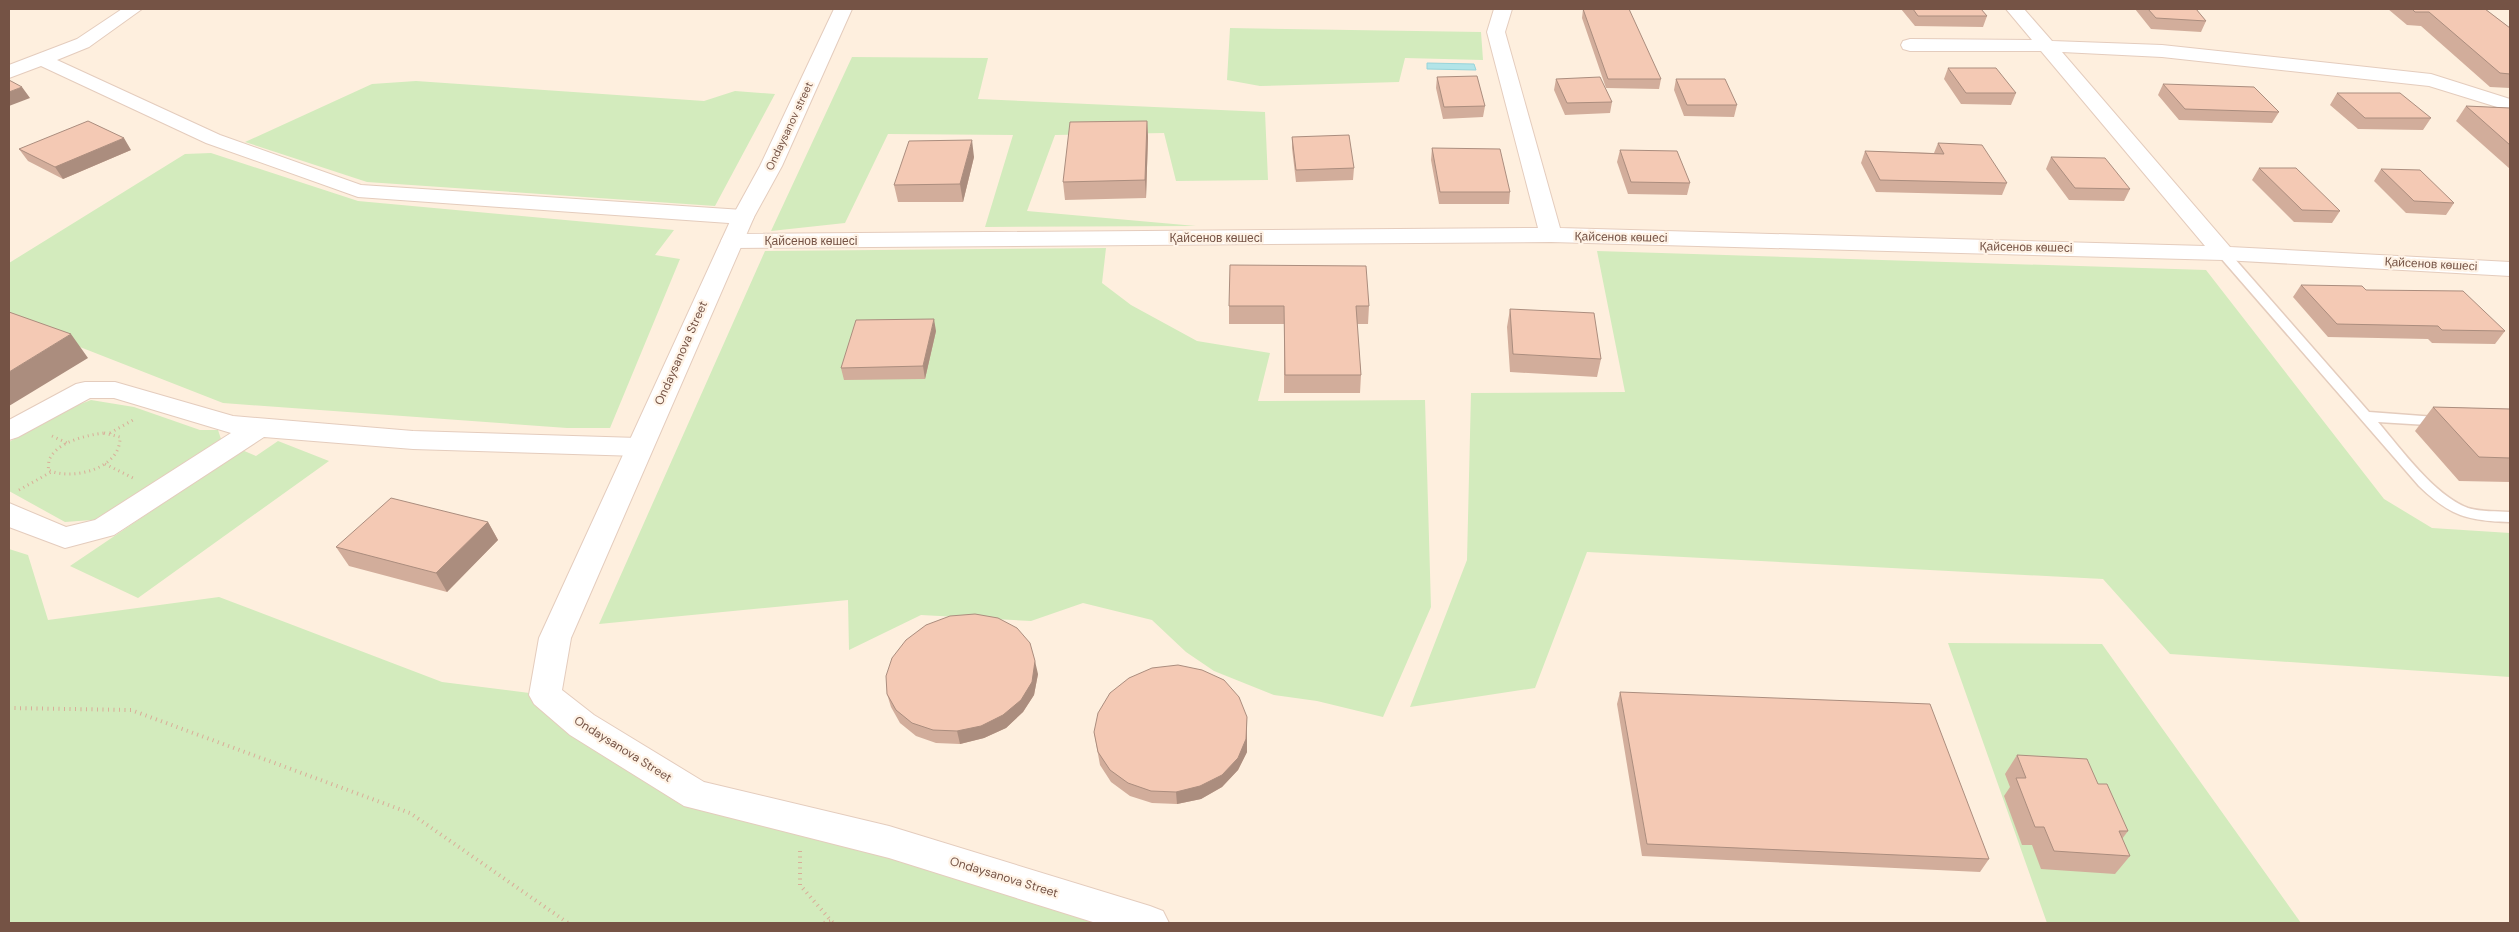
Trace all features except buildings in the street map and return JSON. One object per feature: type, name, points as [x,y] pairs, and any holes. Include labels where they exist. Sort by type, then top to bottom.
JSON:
[{"type":"street","points":[[9,72],[43,60],[83,42],[133,9]]},
{"type":"street","name":"Ondaysanov street","points":[[738,229],[771,166],[843,9]]},
{"type":"street","points":[[1503,9],[1496,32],[1551,235]]},
{"type":"street","points":[[2015,9],[2223,252]]},
{"type":"street","points":[[1910,45],[2046,46],[2162,51],[2431,80],[2510,105]]},
{"type":"street","name":"Қайсенов көшесі","points":[[43,60],[213,139],[358,191],[738,229],[1551,235],[2223,252],[2510,269]]},
{"type":"street","name":"Ondaysanova Street","points":[[738,229],[638,447],[555,638],[545,695],[582,725],[696,795],[889,842],[1150,923]]},
{"type":"street","points":[[9,430],[85,390],[115,390],[232,426],[414,440],[638,447]]},
{"type":"street","points":[[13,502],[23,522],[65,538],[104,528],[260,427]]},
{"type":"lane","points":[[2223,252],[2365,417],[2442,500],[2461,511],[2474,514],[2510,516]]},
{"type":"lane","points":[[2365,417],[2462,421]]},
{"type":"path","points":[[98,433],[114,434],[120,437],[122,443],[120,450],[104,464],[70,475],[60,475],[51,472],[48,464],[50,458],[67,444],[98,433]]},
{"type":"path","points":[[13,502],[51,472]]},
{"type":"path","points":[[9,708],[131,710],[410,813],[568,923]]},
{"type":"path","points":[[800,820],[800,885],[832,922]]},
{"type":"path","points":[[824,923],[832,922]]},
{"type":"green space","points":[[1230,28],[1481,32],[1483,60],[1405,58],[1399,82],[1260,86],[1227,80]]},
{"type":"green space","points":[[852,57],[988,58],[978,99],[1265,112],[1268,180],[1176,181],[1164,133],[1055,135],[1027,211],[1196,226],[985,227],[1013,135],[888,134],[845,223],[771,231]]},
{"type":"green space","points":[[416,81],[704,101],[735,91],[775,94],[715,206],[367,182],[245,142],[372,84]]},
{"type":"green space","points":[[211,153],[358,201],[674,230],[655,255],[680,259],[610,428],[567,428],[223,403],[16,322],[9,313],[9,263],[185,154]]},
{"type":"green space","points":[[1106,248],[1102,283],[1131,305],[1197,341],[1270,353],[1258,401],[1425,400],[1431,607],[1383,717],[1317,701],[1274,695],[1214,671],[1186,652],[1152,620],[1083,603],[1031,621],[921,615],[849,650],[848,600],[599,624],[765,251]]},
{"type":"green space","points":[[1597,251],[2206,270],[2384,499],[2432,528],[2510,533],[2510,677],[2170,654],[2103,579],[1587,552],[1535,688],[1410,707],[1467,560],[1471,393],[1625,392]]},
{"type":"green space","points":[[91,400],[134,407],[200,430],[218,430],[221,439],[211,449],[105,519],[65,522],[9,491],[9,442],[65,410]]},
{"type":"green space","points":[[278,441],[329,461],[138,598],[70,566],[242,450],[256,456]]},
{"type":"green space","points":[[9,549],[28,555],[48,620],[219,597],[442,682],[545,695],[696,795],[889,842],[1140,923],[9,923]]},
{"type":"green space","points":[[1948,643],[2102,644],[2301,923],[2047,923]]},
{"type":"water","points":[[1427,63],[1474,64],[1476,70],[1427,69]]}]
